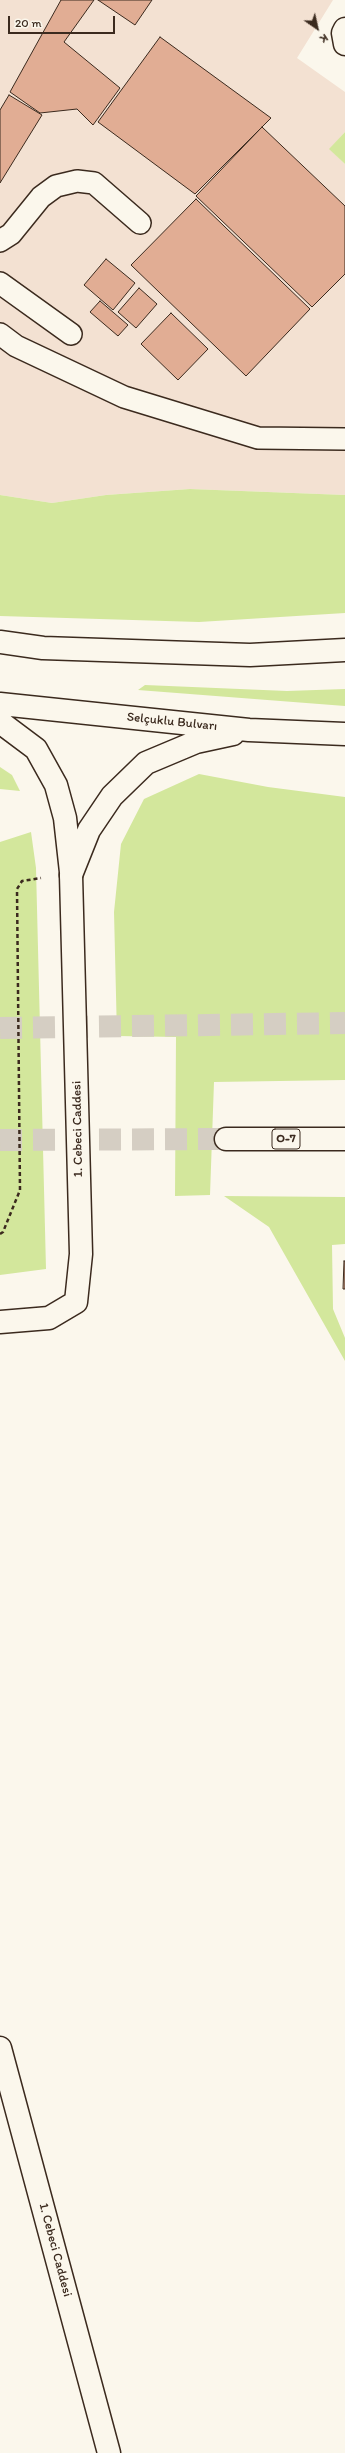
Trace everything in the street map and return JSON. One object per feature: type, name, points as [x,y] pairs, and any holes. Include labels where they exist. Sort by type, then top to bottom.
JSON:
[{"type":"main road","points":[[345,29],[342,33],[345,44]]},
{"type":"main road","points":[[0,642],[43,648],[250,655],[345,650]]},
{"type":"main road","name":"Selçuklu Bulvarı","points":[[0,704],[249,730],[345,734]]},
{"type":"main road","points":[[0,722],[36,749],[56,785],[65,818],[71,875]]},
{"type":"main road","points":[[71,875],[89,830],[100,813],[112,796],[146,763],[196,742],[249,730]]},
{"type":"main road","name":"1. Cebeci Caddesi","points":[[0,1322],[49,1318],[76,1302],[81,1254],[71,875]]},
{"type":"main road","name":"O-7","points":[[226,1139],[345,1139]]},
{"type":"main road","name":"1. Cebeci Caddesi","points":[[0,2048],[109,2453]]},
{"type":"lane","points":[[0,241],[11,234],[41,196],[56,186],[77,181],[94,183],[140,223]]},
{"type":"lane","points":[[0,283],[71,334]]},
{"type":"lane","points":[[0,334],[16,346],[132,399],[258,438],[345,439]]},
{"type":"path","points":[[0,1234],[4,1232],[20,1190],[17,889],[22,881],[71,875]]},
{"type":"shaded area","points":[[0,0],[333,0],[297,58],[345,92],[345,132],[330,149],[345,164],[345,495],[190,489],[106,495],[52,503],[0,495]]},
{"type":"green space","points":[[345,132],[345,164],[329,149]]},
{"type":"green space","points":[[190,489],[345,495],[345,613],[199,622],[0,616],[0,495],[52,503],[106,495]]},
{"type":"green space","points":[[145,685],[287,691],[345,689],[345,706],[138,690]]},
{"type":"green space","points":[[0,767],[12,775],[20,791],[0,789]]},
{"type":"green space","points":[[199,774],[268,787],[345,797],[345,1080],[214,1082],[210,1195],[175,1196],[176,1037],[117,1036],[114,912],[121,844],[144,799]]},
{"type":"green space","points":[[31,832],[36,868],[46,1269],[0,1275],[0,842]]},
{"type":"green space","points":[[224,1196],[345,1197],[345,1244],[332,1245],[333,1309],[345,1338],[345,1361],[269,1227]]},
{"type":"building","points":[[61,0],[94,0],[64,42],[120,88],[93,125],[77,109],[40,113],[10,92]]},
{"type":"building","points":[[98,0],[152,0],[135,25]]},
{"type":"building","points":[[160,37],[271,118],[195,194],[98,122]]},
{"type":"building","points":[[9,95],[42,115],[0,183],[0,110]]},
{"type":"building","points":[[262,127],[345,206],[345,274],[312,307],[196,196]]},
{"type":"building","points":[[196,199],[310,309],[246,376],[131,265]]},
{"type":"building","points":[[106,259],[135,283],[113,310],[84,285]]},
{"type":"building","points":[[139,288],[157,304],[136,328],[118,312]]},
{"type":"building","points":[[100,301],[128,325],[118,336],[90,312]]},
{"type":"building","points":[[171,313],[208,349],[178,380],[141,344]]},
{"type":"building","points":[[344,1261],[345,1289],[343,1289]]},
{"type":"tunnel","points":[[0,1028],[345,1023]]},
{"type":"tunnel","points":[[0,1140],[226,1139]]}]
